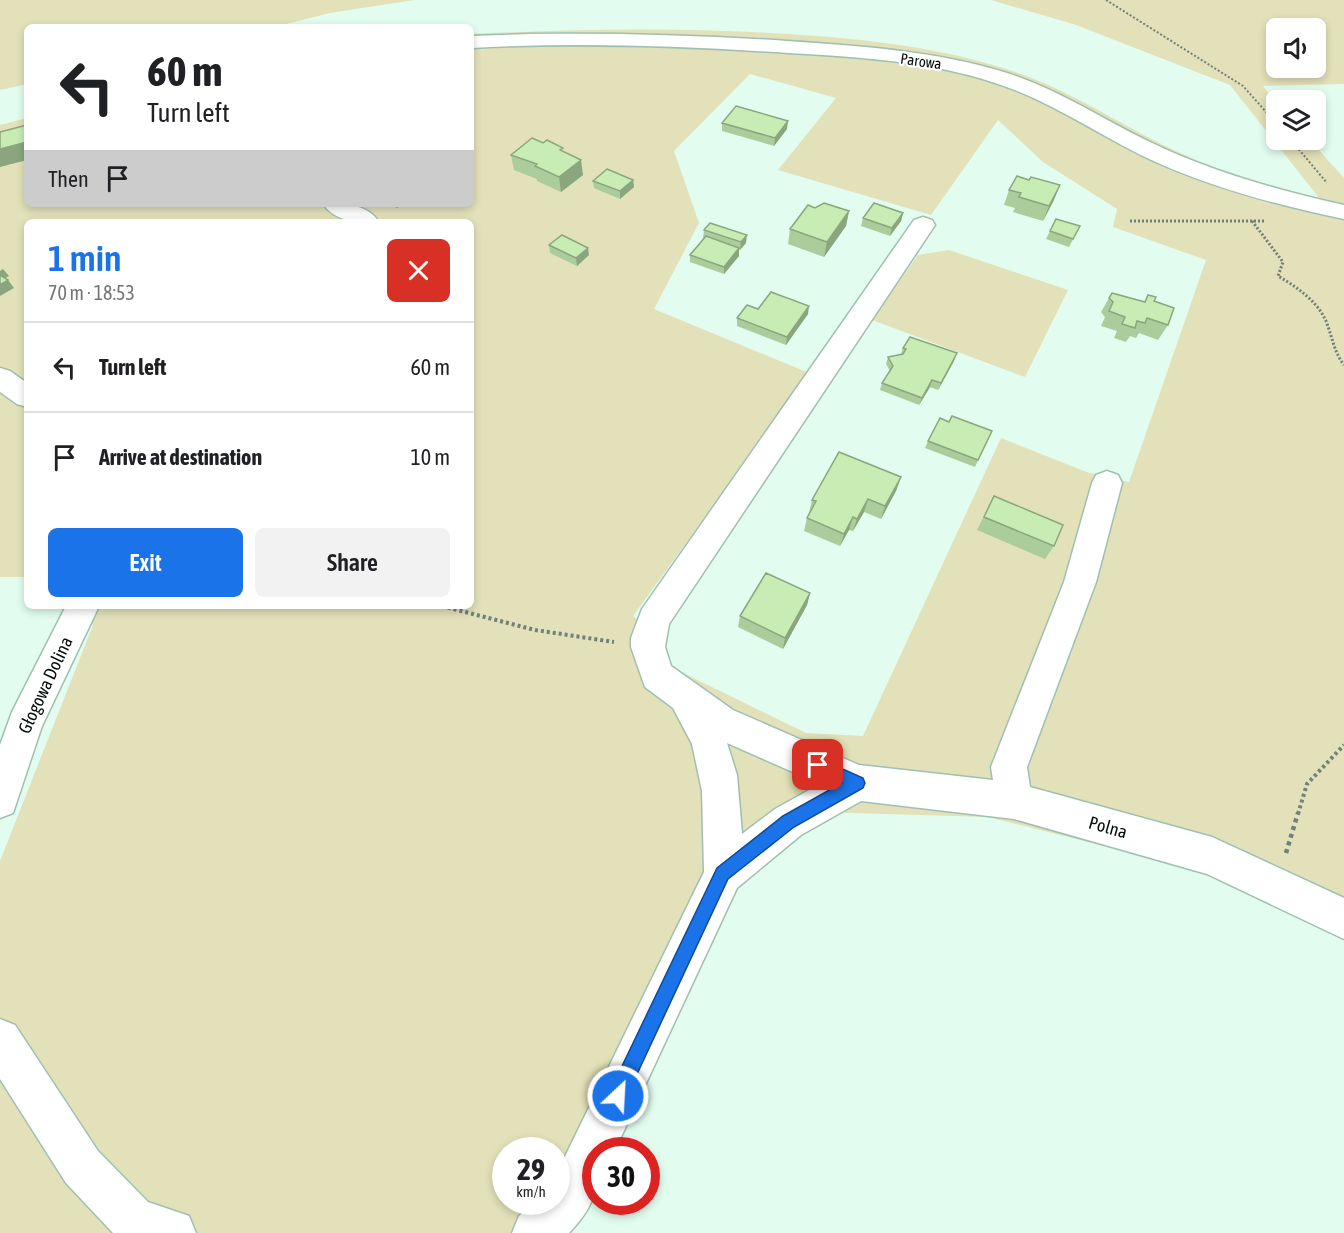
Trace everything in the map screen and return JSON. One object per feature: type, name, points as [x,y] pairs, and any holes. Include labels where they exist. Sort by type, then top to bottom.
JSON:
[{"type":"street","name":"Parowa","points":[[474,42],[593,39],[766,45],[843,50],[944,64],[1016,83],[1070,108],[1143,147],[1198,170],[1249,187],[1344,212]]},
{"type":"street","points":[[340,207],[362,219]]},
{"type":"street","points":[[648,647],[648,638],[654,619],[923,225]]},
{"type":"street","points":[[0,378],[24,395]]},
{"type":"street","points":[[1014,801],[1009,767],[1080,582],[1107,483]]},
{"type":"street","name":"Głogowa Dolina","points":[[0,800],[25,724],[82,609]]},
{"type":"street","name":"Polna","points":[[648,647],[657,676],[720,722],[858,783],[1014,801],[1212,856],[1344,919]]},
{"type":"street","points":[[536,1233],[569,1199],[723,874],[724,832],[719,783],[710,743],[686,697]]},
{"type":"street","points":[[723,874],[789,822],[858,783]]},
{"type":"street","points":[[0,1040],[82,1167],[134,1221],[172,1233]]},
{"type":"path","points":[[1106,0],[1243,86],[1266,112]]},
{"type":"path","points":[[1299,150],[1329,186]]},
{"type":"path","points":[[1130,221],[1274,221]]},
{"type":"path","points":[[1252,221],[1283,262],[1278,276],[1297,286],[1325,318],[1338,358],[1344,365]]},
{"type":"path","points":[[454,609],[535,630],[648,647]]},
{"type":"path","points":[[1276,886],[1307,784],[1344,746]]},
{"type":"green space","points":[[0,0],[414,0],[330,13],[286,24],[24,24],[24,85],[0,90]]},
{"type":"green space","points":[[991,0],[1344,0],[1344,84],[1263,86],[1266,90],[1266,131],[1230,85],[1076,25]]},
{"type":"green space","points":[[709,30],[788,34],[908,46],[996,66],[1064,92],[1159,143],[1195,159],[1248,178],[1320,199],[1281,150],[1319,150],[1344,178],[1344,934],[1201,870],[988,817],[818,812],[738,878],[614,1137],[582,1137],[582,1193],[569,1233],[0,1233],[0,861],[93,625],[65,609],[474,609],[474,219],[24,219],[24,577],[0,577],[0,125],[24,119],[24,207],[474,207],[474,34]],"holes":[[[750,74],[836,98],[778,170],[931,215],[998,120],[1043,162],[1117,209],[1113,227],[1206,260],[1129,482],[1089,473],[1001,438],[863,736],[806,733],[673,668],[664,642],[633,616],[809,373],[654,309],[699,223],[674,151]]]},
{"type":"green space","points":[[949,250],[1068,290],[1025,377],[872,320],[918,255]]},
{"type":"building","points":[[736,106],[788,121],[775,138],[722,123]]},
{"type":"building","points":[[24,126],[24,143],[0,149],[0,132]]},
{"type":"building","points":[[532,138],[543,143],[547,140],[563,148],[560,150],[581,160],[559,177],[535,166],[537,164],[511,155]]},
{"type":"building","points":[[607,169],[633,180],[620,191],[593,181]]},
{"type":"building","points":[[1017,176],[1029,180],[1031,177],[1060,185],[1049,206],[1019,197],[1021,193],[1009,190]]},
{"type":"building","points":[[824,203],[849,211],[827,242],[790,229],[808,205],[815,208]]},
{"type":"building","points":[[874,203],[903,213],[892,228],[863,218]]},
{"type":"building","points":[[1056,219],[1080,226],[1073,239],[1050,231]]},
{"type":"building","points":[[710,223],[747,235],[741,242],[704,230]]},
{"type":"building","points":[[562,235],[588,248],[576,258],[549,245]]},
{"type":"building","points":[[706,236],[739,248],[724,267],[690,255]]},
{"type":"building","points":[[0,275],[8,280],[0,285]]},
{"type":"building","points":[[771,292],[809,306],[787,337],[737,318],[747,305],[758,309]]},
{"type":"building","points":[[1112,293],[1145,302],[1148,295],[1156,297],[1154,301],[1174,308],[1168,325],[1147,318],[1145,323],[1137,321],[1135,328],[1122,324],[1125,317],[1109,311],[1113,302],[1109,298]]},
{"type":"building","points":[[910,337],[957,353],[941,383],[932,380],[922,398],[882,383],[893,366],[888,357],[903,354],[906,349],[903,348]]},
{"type":"building","points":[[952,416],[992,431],[978,460],[928,441],[940,418],[949,422]]},
{"type":"building","points":[[839,452],[901,477],[885,506],[868,499],[857,519],[853,517],[844,534],[807,518],[816,501],[812,500]]},
{"type":"building","points":[[994,496],[1063,525],[1054,546],[984,517]]},
{"type":"building","points":[[766,573],[810,593],[785,638],[740,616]]},
{"type":"route","points":[[618,1096],[723,874],[789,822],[858,783],[818,765]]}]
